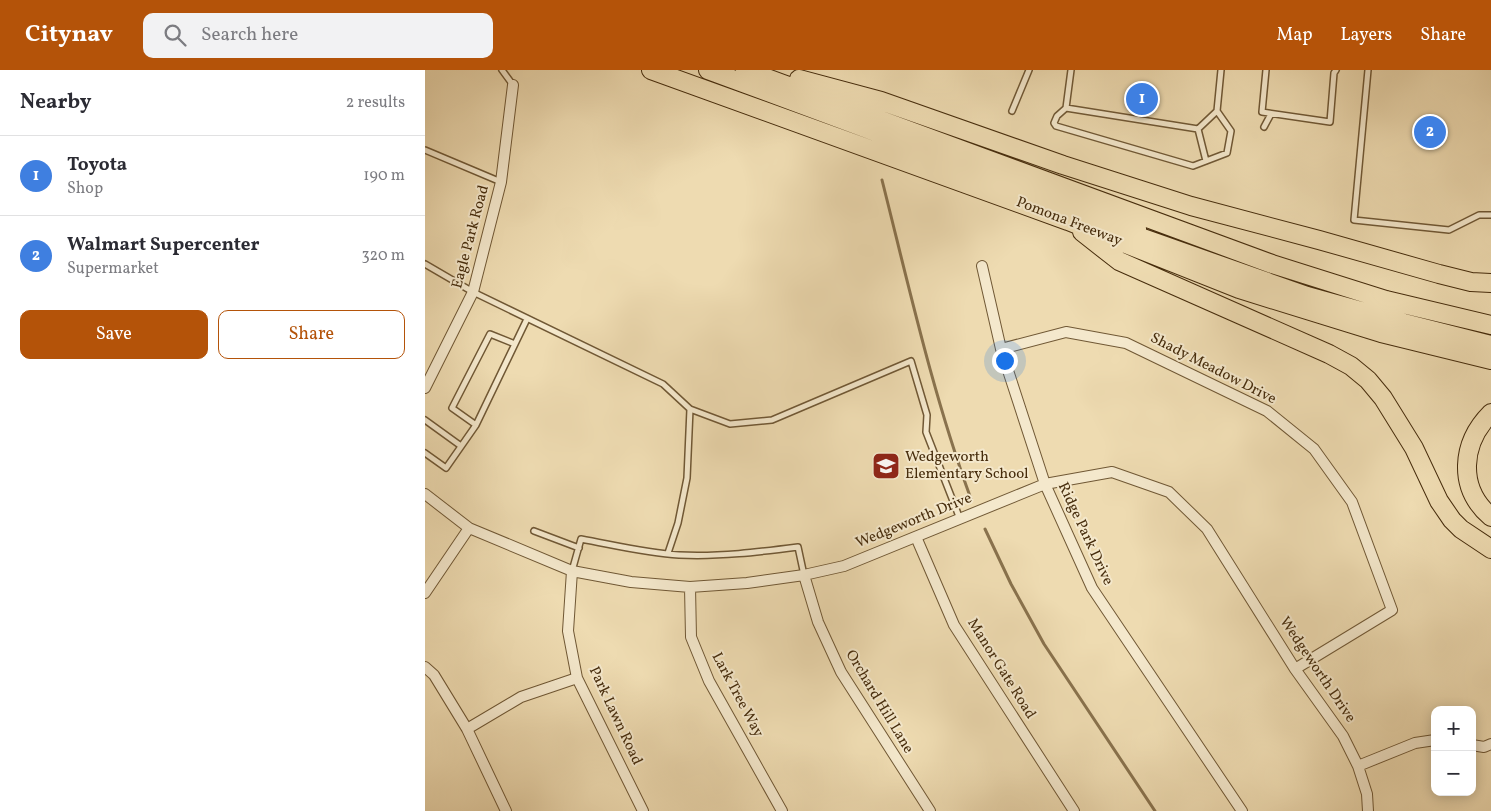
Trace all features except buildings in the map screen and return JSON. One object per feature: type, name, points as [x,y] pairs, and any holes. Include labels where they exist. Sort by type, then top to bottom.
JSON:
[{"type":"highway","name":"Pomona Freeway","points":[[651,70],[1068,221],[1239,289],[1381,333],[1491,360]]},
{"type":"highway","points":[[687,70],[1077,214],[1307,296],[1491,345]]},
{"type":"highway","points":[[708,70],[1120,223],[1312,290],[1417,321],[1491,339]]},
{"type":"highway","name":"Pomona Freeway","points":[[745,70],[1272,264],[1387,300],[1491,325]]},
{"type":"highway","points":[[764,70],[881,101],[1080,170],[1191,206],[1439,274],[1471,282],[1491,283]]},
{"type":"highway","points":[[1068,221],[1119,261],[1329,354],[1351,366],[1383,398],[1413,448],[1439,501],[1452,520],[1461,529],[1491,550]]},
{"type":"highway","points":[[1456,318],[1491,316]]},
{"type":"highway","points":[[1491,413],[1476,430],[1469,445],[1466,465],[1470,487],[1477,503],[1491,517]]},
{"type":"street","name":"Eagle Park Road","points":[[425,388],[473,292],[501,182],[513,85]]},
{"type":"street","name":"Ridge Park Drive","points":[[982,266],[1001,349],[1045,484],[1092,588],[1242,811]]},
{"type":"street","name":"Shady Meadow Drive","points":[[1001,349],[1066,332],[1126,342],[1267,411],[1314,450],[1352,502],[1391,610],[1295,668]]},
{"type":"street","name":"Wedgeworth Drive","points":[[425,494],[469,528],[572,571],[631,582],[690,587],[747,583],[804,575],[844,566],[1045,484],[1112,472],[1169,492],[1207,529],[1295,668],[1343,736],[1358,766],[1367,794],[1368,811]]},
{"type":"street","points":[[425,593],[469,528]]},
{"type":"street","name":"Manor Gate Road","points":[[916,537],[955,625],[1073,811]]},
{"type":"street","name":"Park Lawn Road","points":[[572,571],[569,632],[577,678],[643,811]]},
{"type":"street","name":"Orchard Hill Lane","points":[[804,575],[818,622],[841,672],[929,811]]},
{"type":"street","name":"Lark Tree Way","points":[[690,587],[691,637],[709,680],[782,811]]},
{"type":"street","points":[[425,667],[434,675],[467,729],[506,811]]},
{"type":"street","points":[[467,729],[521,697],[577,678]]},
{"type":"street","points":[[1358,766],[1415,743],[1431,741]]},
{"type":"street","points":[[1476,746],[1484,747],[1491,744]]},
{"type":"lane","points":[[502,70],[513,85]]},
{"type":"lane","points":[[1012,112],[1029,70]]},
{"type":"lane","points":[[1071,70],[1066,108],[1057,116],[1054,123],[1056,126],[1193,166],[1227,153],[1231,132],[1217,111],[1221,70]]},
{"type":"lane","points":[[1266,70],[1261,112],[1330,122],[1334,73],[1337,70]]},
{"type":"lane","points":[[1368,70],[1354,220],[1449,230],[1479,215],[1491,216]]},
{"type":"lane","points":[[1066,108],[1198,129]]},
{"type":"lane","points":[[1198,129],[1217,111]]},
{"type":"lane","points":[[1265,127],[1271,114]]},
{"type":"lane","points":[[1198,129],[1206,161]]},
{"type":"lane","points":[[425,150],[501,182]]},
{"type":"lane","points":[[425,264],[473,292],[663,384],[690,409],[730,424],[772,420],[911,362],[927,415],[926,432],[959,519]]},
{"type":"lane","points":[[425,453],[446,468],[475,425],[527,319]]},
{"type":"lane","points":[[475,425],[452,408],[490,334],[515,344]]},
{"type":"lane","points":[[668,553],[678,523],[687,478],[690,409]]},
{"type":"lane","points":[[425,420],[461,446]]},
{"type":"lane","points":[[534,531],[579,548]]},
{"type":"lane","points":[[572,571],[581,538],[636,550],[680,555],[747,553],[798,547],[804,575]]},
{"type":"waterway","points":[[882,180],[933,381],[971,499]]},
{"type":"waterway","points":[[985,529],[1011,584],[1044,644],[1155,811]]},
{"type":"place","name":"Toyota","points":[[1142,99]]},
{"type":"place","name":"Walmart Supercenter","points":[[1430,132]]},
{"type":"place","name":"Wedgeworth Elementary School","points":[[886,466]]}]
